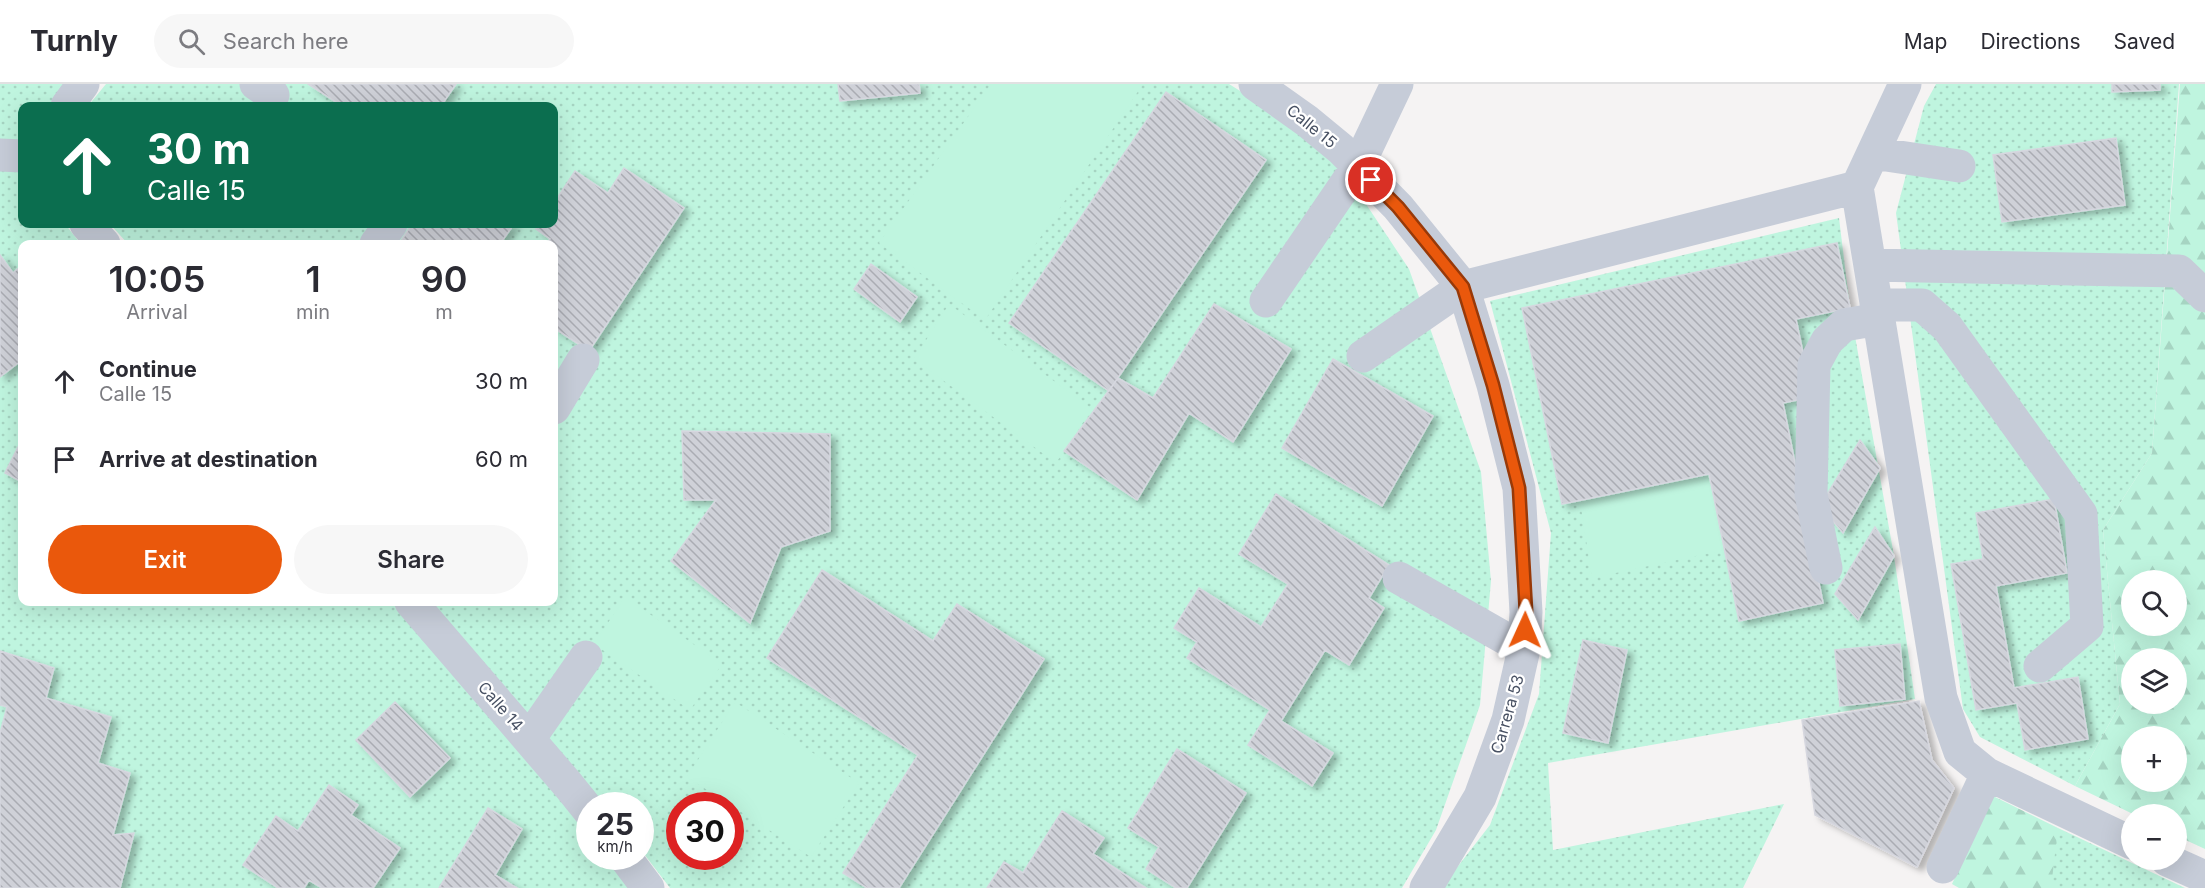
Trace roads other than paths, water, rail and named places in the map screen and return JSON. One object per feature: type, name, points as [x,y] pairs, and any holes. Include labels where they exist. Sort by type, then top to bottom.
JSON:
[{"type":"street","points":[[70,102],[83,84]]},
{"type":"street","name":"Calle 15","points":[[1256,84],[1307,121],[1358,166],[1398,207],[1463,287],[1493,385],[1519,488]]},
{"type":"street","points":[[1266,301],[1358,166],[1397,84]]},
{"type":"street","points":[[1905,84],[1857,187],[1941,698],[1960,752],[1986,774],[2121,838]]},
{"type":"street","points":[[1873,153],[1959,166]]},
{"type":"street","points":[[0,155],[18,156]]},
{"type":"street","points":[[1363,356],[1463,287],[1857,187]]},
{"type":"street","points":[[90,228],[100,240]]},
{"type":"street","points":[[1870,265],[2179,271],[2205,296]]},
{"type":"street","points":[[1826,568],[1811,494],[1814,365],[1827,341],[1844,325],[1878,312],[1922,305],[1947,327],[2081,514],[2087,626],[2040,666]]},
{"type":"street","points":[[558,401],[583,360]]},
{"type":"street","name":"Carrera 53","points":[[1426,888],[1480,797],[1508,720],[1524,649],[1526,612],[1519,488]]},
{"type":"street","points":[[1399,578],[1524,649]]},
{"type":"street","name":"Calle 14","points":[[424,607],[576,795]]},
{"type":"street","points":[[529,739],[586,657]]},
{"type":"street","points":[[1943,867],[1986,774]]},
{"type":"street","points":[[2187,869],[2205,877]]},
{"type":"street","points":[[634,870],[648,888]]}]
